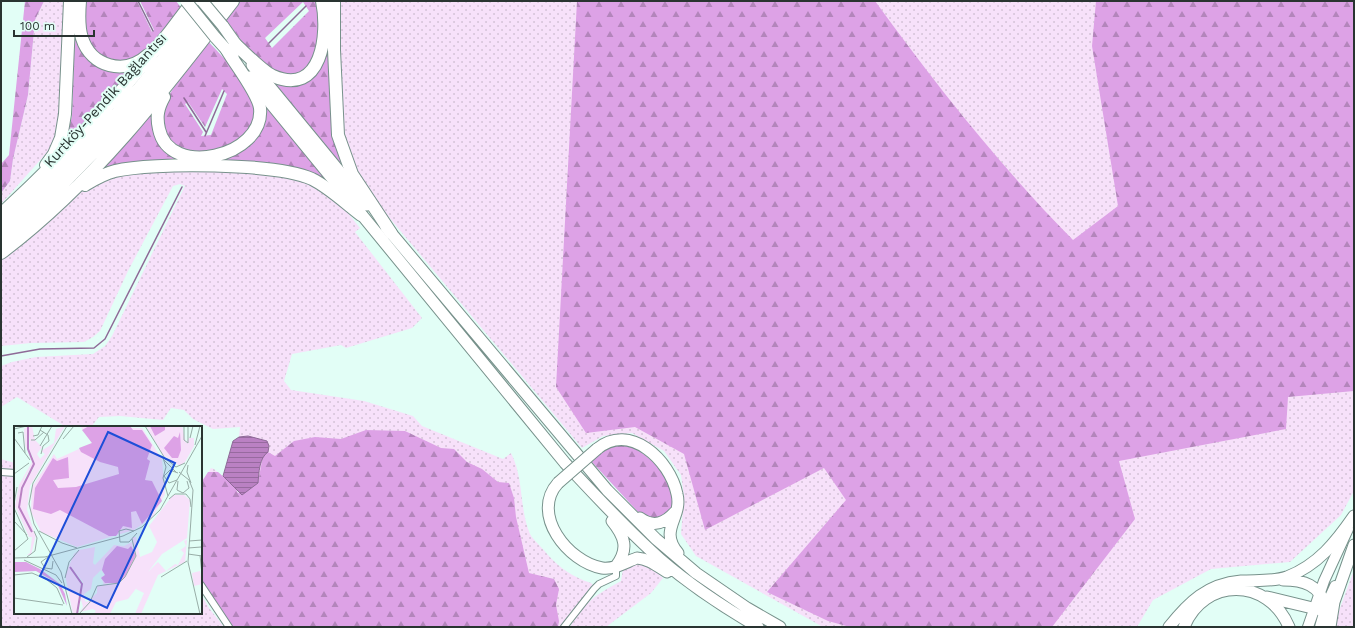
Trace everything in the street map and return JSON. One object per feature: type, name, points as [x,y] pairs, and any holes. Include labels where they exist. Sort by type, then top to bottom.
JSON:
[{"type":"highway","points":[[20,197],[54,154],[61,138],[65,114],[70,1]]},
{"type":"highway","points":[[80,1],[79,13],[82,38],[91,54],[100,62],[119,68],[127,66],[145,58],[161,44]]},
{"type":"highway","points":[[186,1],[215,37],[272,76],[292,80],[303,77],[314,68],[321,52],[324,35],[322,1]]},
{"type":"highway","points":[[1,214],[63,156],[128,85],[193,1]]},
{"type":"highway","points":[[172,81],[158,108],[157,114],[160,134],[170,148],[187,156],[198,157],[218,155],[235,148],[254,131],[260,116],[260,108],[253,90],[231,47],[223,26],[202,1]]},
{"type":"highway","name":"Kurtköy-Pendik Bağlantısı","points":[[1,229],[36,198],[96,137],[161,62],[207,1]]},
{"type":"highway","name":"Kurtköy-Pendik Bağlantısı","points":[[1,242],[47,200],[134,111],[220,1]]},
{"type":"highway","points":[[1,252],[20,239],[58,204],[133,127],[172,81],[233,1]]},
{"type":"highway","points":[[334,1],[334,50],[338,136],[352,174],[391,233]]},
{"type":"highway","points":[[231,47],[361,215],[623,535],[625,550],[616,566]]},
{"type":"highway","points":[[231,47],[391,233],[607,490],[656,539],[696,573],[747,608],[780,627]]},
{"type":"highway","points":[[58,204],[100,176],[115,171],[129,168],[217,166],[292,172],[312,179],[361,215]]},
{"type":"highway","points":[[696,573],[674,549],[670,541],[670,527],[679,501],[675,484],[665,467],[651,453],[634,442],[623,439],[607,442],[597,449],[550,493],[548,504],[550,519],[559,538],[575,555],[588,563],[602,568],[616,566],[637,558],[647,560],[758,627]]},
{"type":"highway","points":[[565,464],[614,516],[661,560],[748,621]]},
{"type":"highway","points":[[607,490],[641,519],[651,524],[663,522],[677,510]]},
{"type":"highway","points":[[1277,579],[1295,573],[1320,558],[1329,549],[1354,516]]},
{"type":"highway","points":[[1330,627],[1334,602],[1354,544]]},
{"type":"highway","points":[[1169,627],[1192,600],[1208,589],[1235,582],[1277,579],[1303,581],[1312,585],[1320,593],[1321,608],[1235,589],[1216,593],[1195,608],[1184,627]]},
{"type":"highway","points":[[1263,595],[1278,609],[1289,627]]},
{"type":"main road","points":[[1320,593],[1354,519]]},
{"type":"main road","points":[[1308,627],[1321,608],[1354,544]]},
{"type":"main road","points":[[1320,627],[1321,608]]},
{"type":"street","points":[[1,472],[14,473]]},
{"type":"street","points":[[564,627],[594,588],[616,576],[616,566]]},
{"type":"street","points":[[202,586],[229,627]]},
{"type":"shaded area","points":[[44,1],[65,1],[60,118],[57,135],[51,148],[1,204],[1,193],[10,181],[13,159],[28,95],[35,20]]},
{"type":"shaded area","points":[[337,1],[1354,1],[1354,491],[1341,515],[1290,562],[1211,569],[1153,600],[1137,627],[823,627],[696,556],[681,534],[684,496],[681,475],[664,451],[632,433],[603,436],[582,448],[377,203],[358,177],[341,129]]},
{"type":"shaded area","points":[[186,170],[270,173],[308,180],[338,201],[360,228],[355,232],[422,318],[412,328],[346,348],[341,345],[292,354],[284,381],[291,390],[364,401],[413,416],[422,426],[503,459],[511,453],[518,473],[524,514],[530,534],[558,564],[573,575],[593,585],[560,627],[232,627],[202,582],[202,479],[205,478],[211,468],[214,469],[235,487],[238,493],[262,461],[263,455],[248,436],[239,437],[240,427],[213,429],[193,419],[184,410],[171,408],[163,420],[120,416],[99,417],[92,426],[64,426],[17,397],[1,407],[1,366],[36,357],[93,354],[105,346],[112,336],[185,186],[180,184],[173,186],[128,271],[100,331],[84,342],[31,343],[1,346],[1,259],[76,195],[98,181],[114,174]]},
{"type":"shaded area","points":[[248,436],[267,441],[269,446],[268,452],[261,462],[258,483],[242,495],[223,476],[233,441],[239,437]]},
{"type":"shaded area","points":[[1,459],[14,463],[14,614],[202,614],[202,596],[209,608],[224,627],[1,627]]},
{"type":"shaded area","points":[[637,563],[648,565],[663,578],[651,593],[606,627],[570,627],[580,611],[586,605],[605,590],[621,581],[623,569]]},
{"type":"shaded area","points":[[1354,570],[1354,627],[1335,627],[1336,619]]},
{"type":"green space","points":[[25,1],[44,1],[35,20],[28,95],[13,159],[10,181],[1,193],[1,164],[9,155]]},
{"type":"green space","points":[[84,1],[137,1],[152,32],[154,30],[140,1],[176,1],[182,9],[151,47],[131,62],[104,60],[88,44],[82,12]]},
{"type":"green space","points":[[238,1],[317,1],[319,22],[317,46],[313,58],[308,67],[300,72],[290,74],[274,73],[252,54],[225,19]],"holes":[[[303,2],[309,11],[272,48],[265,38]]]},
{"type":"green space","points":[[577,1],[875,1],[945,94],[994,154],[1073,240],[1118,206],[1092,46],[1096,1],[1354,1],[1354,391],[1288,397],[1286,429],[1119,461],[1135,519],[1052,627],[850,627],[828,621],[767,592],[846,500],[824,468],[705,530],[684,454],[635,427],[586,433],[556,387]]},
{"type":"green space","points":[[75,31],[90,59],[139,66],[64,150],[72,116]]},
{"type":"green space","points":[[328,40],[343,162],[339,163],[271,79],[295,84]]},
{"type":"green space","points":[[209,42],[237,73],[250,91],[256,108],[254,122],[245,134],[233,143],[217,149],[201,151],[185,149],[172,142],[164,129],[161,116],[162,111],[172,91]],"holes":[[[222,89],[227,94],[211,135],[201,136],[203,132],[185,104],[188,102],[205,127]]]},
{"type":"green space","points":[[261,100],[331,185],[226,163],[89,178],[157,105],[153,117],[183,160],[252,142]]},
{"type":"green space","points":[[366,430],[405,431],[441,448],[454,449],[467,462],[482,469],[498,482],[509,483],[514,498],[516,517],[529,573],[554,579],[559,589],[556,605],[559,621],[558,627],[232,627],[213,602],[202,583],[202,481],[208,472],[218,472],[235,487],[238,493],[258,483],[263,455],[268,452],[275,456],[294,441],[315,437],[341,439]]},
{"type":"green space","points":[[629,445],[638,450],[654,463],[661,471],[670,488],[672,509],[657,520],[644,517],[638,512],[591,461],[607,446]]},
{"type":"waterway","points":[[138,1],[153,31]]},
{"type":"waterway","points":[[269,43],[306,6]]},
{"type":"waterway","points":[[205,136],[224,91]]},
{"type":"waterway","points":[[184,98],[206,132]]},
{"type":"waterway","points":[[1,356],[40,349],[94,348],[105,339],[182,187]]}]
